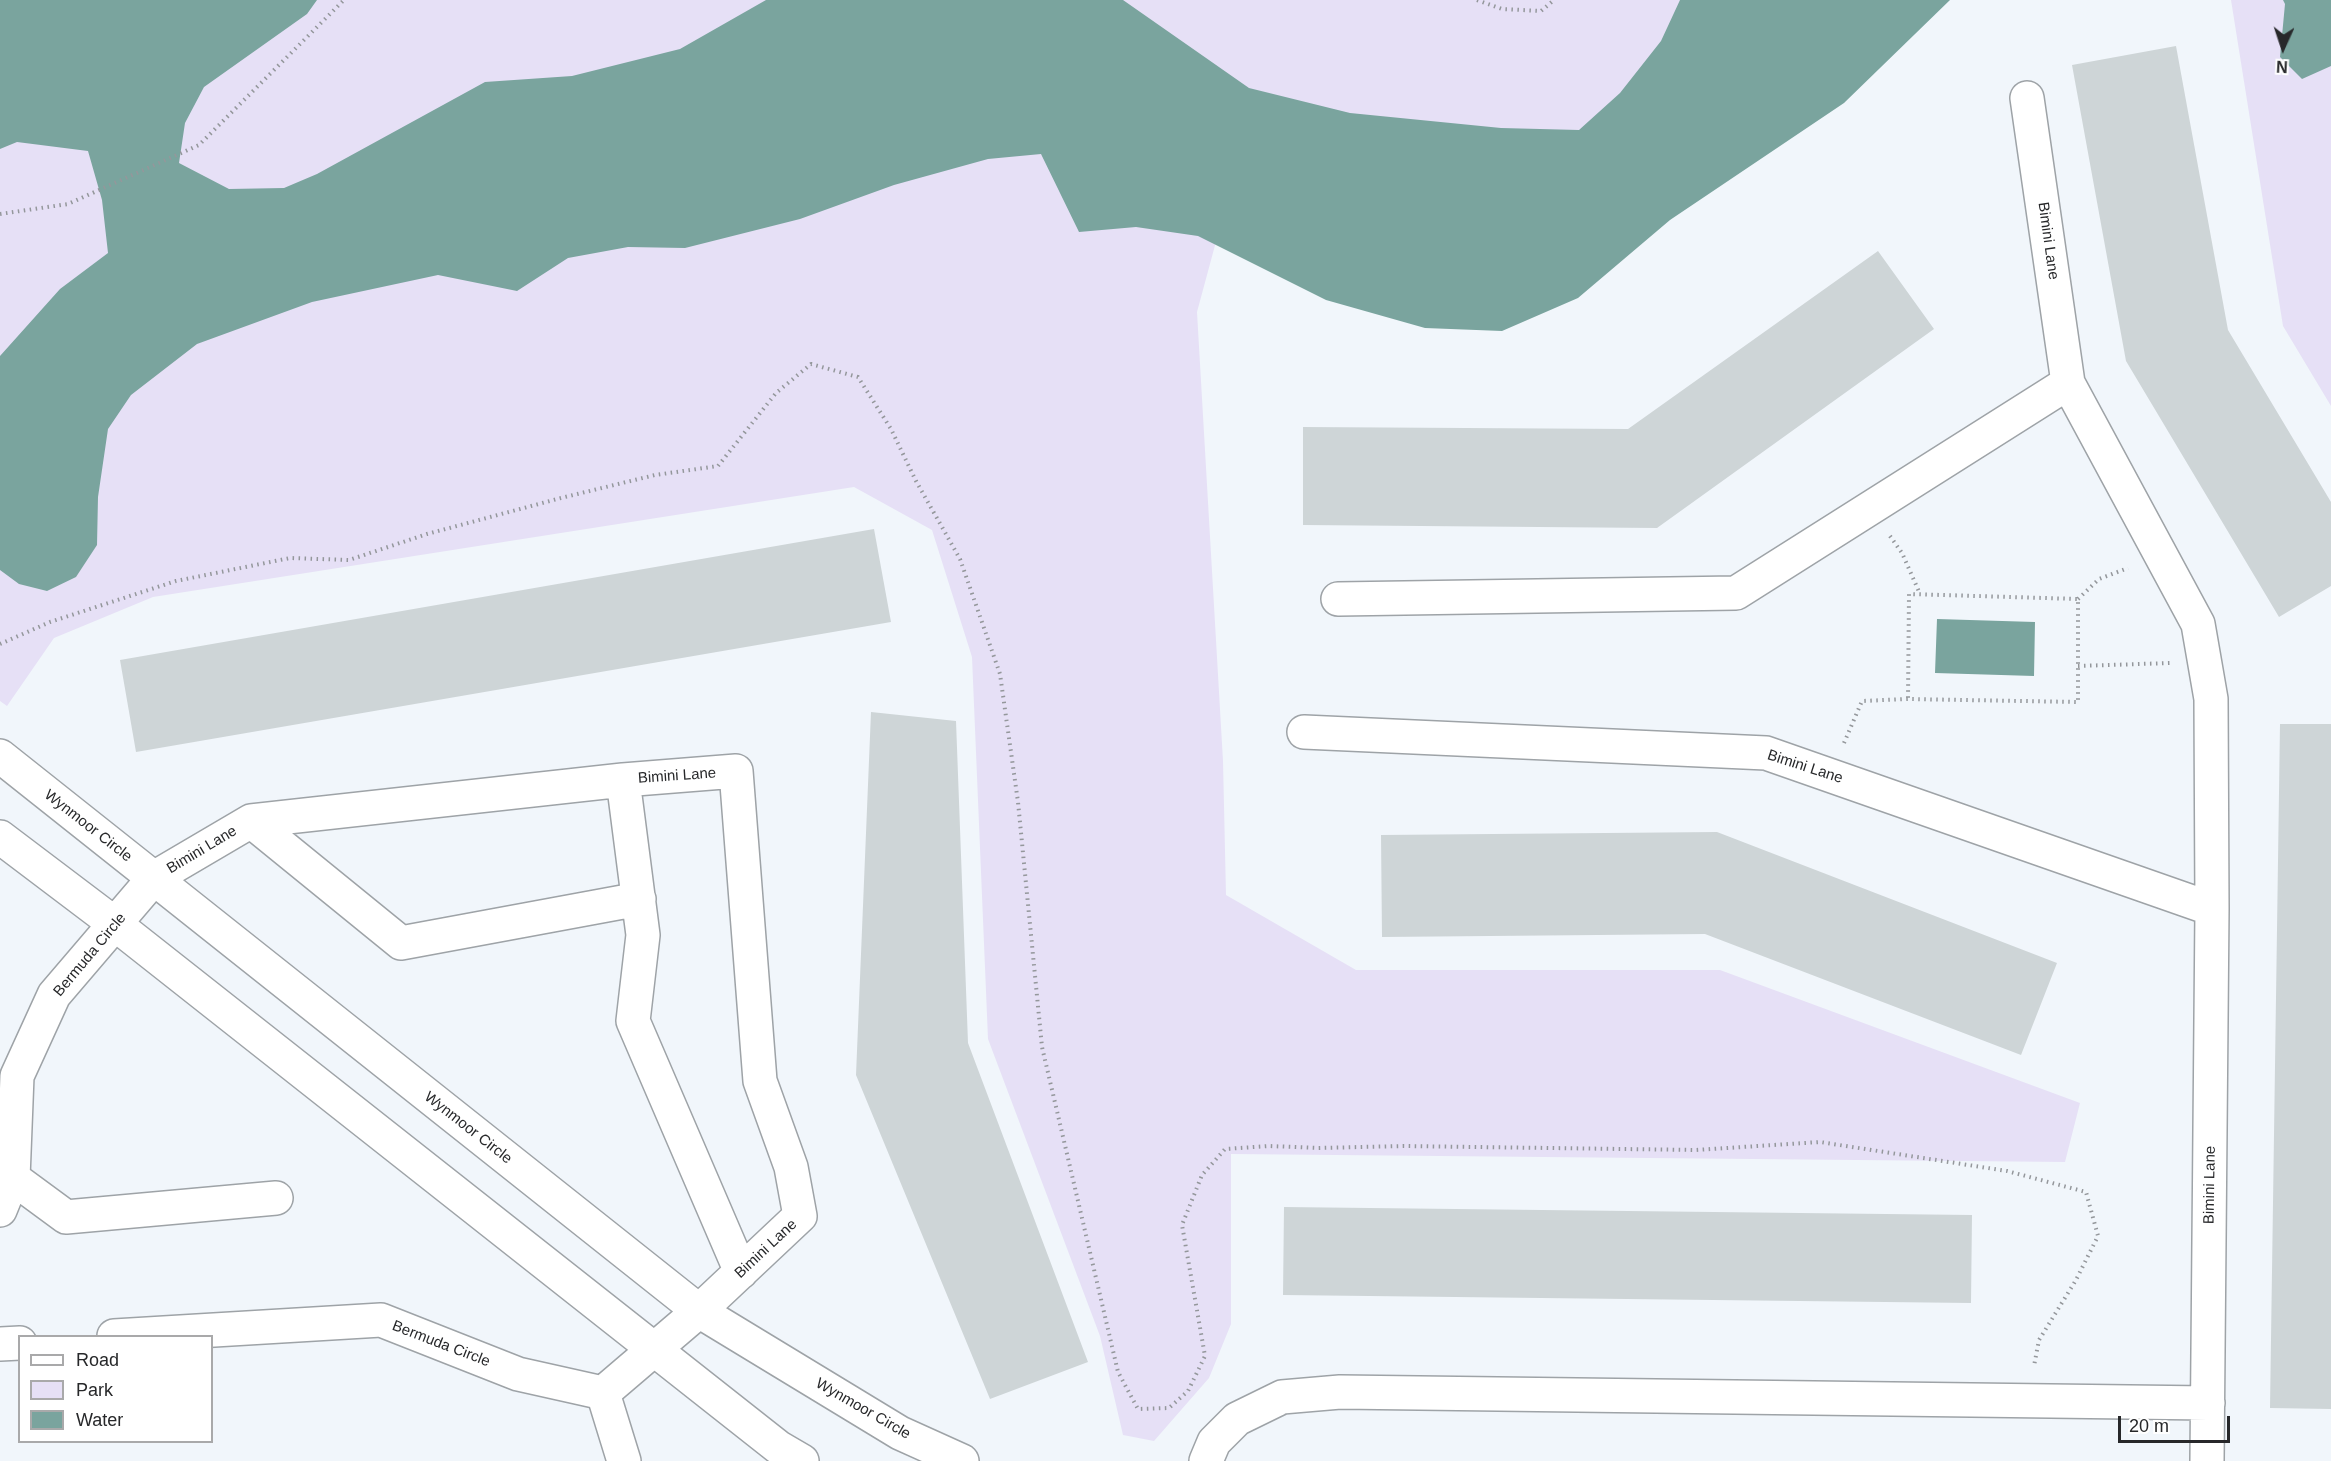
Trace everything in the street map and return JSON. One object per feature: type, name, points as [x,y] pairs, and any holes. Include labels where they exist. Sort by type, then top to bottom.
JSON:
[{"type":"street","name":"Bimini Lane","points":[[2027,98],[2068,383],[2198,624],[2211,699],[2212,909],[2207,1461]]},
{"type":"street","points":[[1338,599],[1736,593],[2068,383]]},
{"type":"street","name":"Bimini Lane","points":[[1304,732],[1766,753],[2212,909]]},
{"type":"street","name":"Wynmoor Circle","points":[[0,756],[699,1311],[900,1433],[962,1461]]},
{"type":"street","name":"Bimini Lane","points":[[154,879],[251,821],[623,780],[735,771],[760,1081],[791,1167],[800,1216],[699,1311]]},
{"type":"street","points":[[623,780],[643,935],[633,1021],[741,1272]]},
{"type":"street","points":[[251,821],[401,943],[639,899]]},
{"type":"street","points":[[0,837],[115,924],[778,1448],[802,1461]]},
{"type":"street","name":"Bermuda Circle","points":[[0,1210],[13,1178],[17,1076],[54,995],[154,879]]},
{"type":"street","points":[[13,1178],[66,1217],[276,1198]]},
{"type":"street","points":[[624,1461],[603,1394],[699,1311]]},
{"type":"street","name":"Bermuda Circle","points":[[131,1335],[381,1320],[518,1374],[603,1394]]},
{"type":"street","points":[[0,1344],[18,1343]]},
{"type":"street","points":[[1206,1461],[1214,1442],[1237,1419],[1282,1397],[1340,1392],[2208,1403]]},
{"type":"path","points":[[0,214],[68,204],[199,145],[344,0]]},
{"type":"path","points":[[1477,0],[1502,9],[1541,11],[1554,0]]},
{"type":"path","points":[[0,644],[50,622],[176,581],[290,558],[349,560],[427,534],[561,498],[655,475],[718,466],[776,393],[811,364],[858,377],[891,429],[916,481],[960,559],[1000,674],[1018,802],[1042,1047],[1118,1372],[1138,1409],[1169,1408],[1188,1390],[1205,1356],[1182,1225],[1202,1175],[1225,1149],[1269,1146],[1696,1150],[1820,1142],[2007,1171],[2086,1192],[2098,1236],[2076,1280],[2038,1340],[2028,1401]]},
{"type":"path","points":[[1870,508],[1902,553],[1920,594]]},
{"type":"path","points":[[1908,699],[1909,594],[2078,599],[2099,579],[2161,555]]},
{"type":"path","points":[[1829,775],[1863,701],[1908,699],[2078,702],[2078,599]]},
{"type":"path","points":[[2078,666],[2204,661]]},
{"type":"green space","points":[[0,0],[1817,0],[1611,219],[1224,212],[1197,312],[1223,761],[1226,895],[1356,970],[1720,970],[2080,1103],[2065,1162],[1231,1154],[1231,1324],[1209,1378],[1154,1441],[1123,1435],[1100,1336],[988,1039],[972,657],[932,530],[854,487],[153,597],[54,638],[7,706],[0,701]]},
{"type":"green space","points":[[2231,0],[2331,0],[2331,406],[2283,326]]},
{"type":"water","points":[[0,0],[317,0],[307,14],[204,87],[185,123],[179,163],[229,189],[284,188],[317,174],[485,82],[572,76],[680,49],[766,0],[1123,0],[1249,88],[1350,113],[1501,128],[1579,130],[1620,93],[1661,41],[1680,0],[1950,0],[1844,103],[1670,220],[1578,298],[1502,331],[1425,328],[1326,300],[1198,236],[1136,227],[1079,232],[1041,154],[988,159],[894,185],[800,219],[685,248],[628,247],[568,258],[517,291],[438,275],[312,302],[197,344],[131,395],[108,429],[98,497],[97,545],[76,577],[47,591],[19,584],[0,570],[0,356],[60,289],[108,253],[102,200],[88,151],[17,142],[0,149]]},
{"type":"water","points":[[2283,0],[2331,0],[2331,66],[2302,79],[2280,57],[2285,4]]},
{"type":"water","points":[[1937,619],[2035,622],[2034,676],[1935,673]]},
{"type":"building","points":[[2176,46],[2228,330],[2331,502],[2331,586],[2279,617],[2126,361],[2072,65]]},
{"type":"building","points":[[1878,251],[1934,329],[1657,528],[1303,525],[1303,427],[1628,429]]},
{"type":"building","points":[[874,529],[891,622],[136,752],[120,660]]},
{"type":"building","points":[[871,712],[956,721],[968,1043],[1088,1362],[990,1399],[856,1075]]},
{"type":"building","points":[[2280,724],[2331,724],[2331,1409],[2270,1408]]},
{"type":"building","points":[[1717,832],[2057,963],[2021,1055],[1705,934],[1382,937],[1381,835]]},
{"type":"building","points":[[1284,1207],[1972,1215],[1971,1303],[1283,1295]]}]
